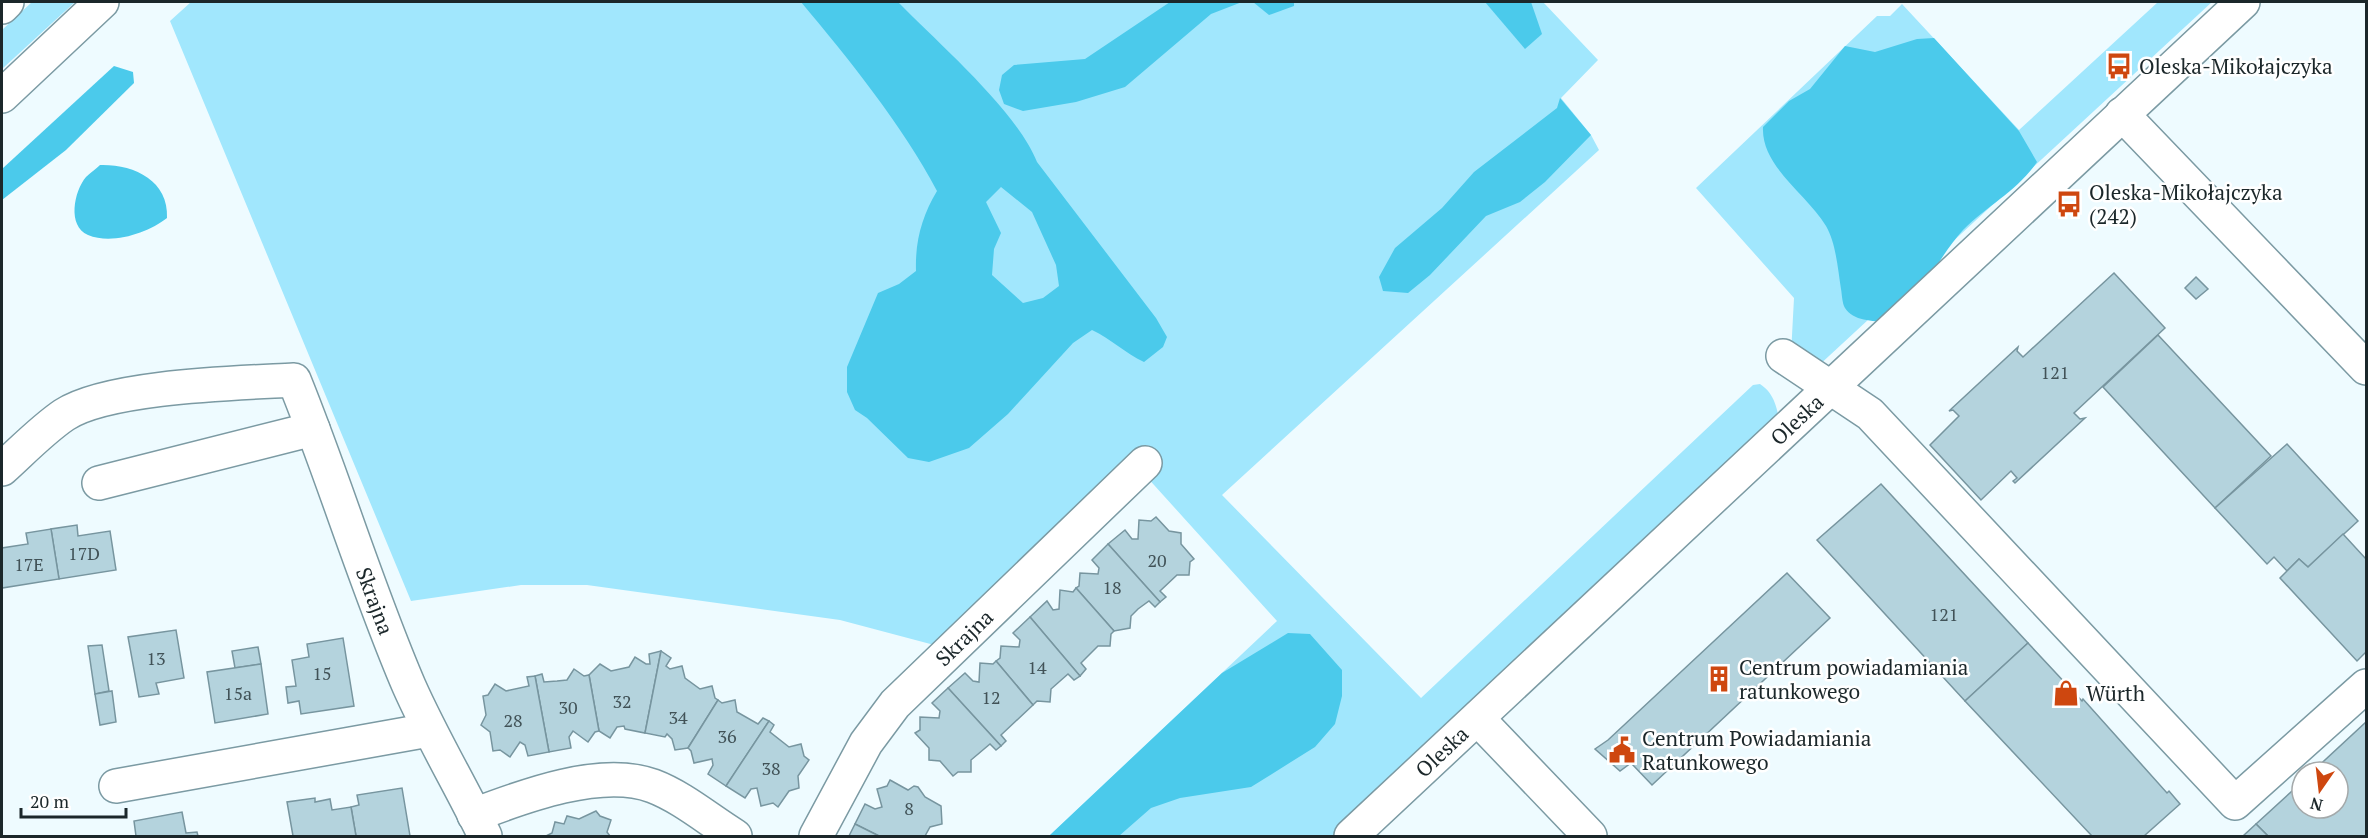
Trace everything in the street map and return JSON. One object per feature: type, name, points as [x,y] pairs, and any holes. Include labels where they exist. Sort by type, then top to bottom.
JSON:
[{"type":"street","points":[[2,7],[7,2]]},
{"type":"street","points":[[2,96],[102,2]]},
{"type":"street","name":"Oleska","points":[[1351,837],[2242,2]]},
{"type":"street","points":[[2122,114],[2367,368]]},
{"type":"street","points":[[1783,356],[1870,414],[2235,803],[2367,686]]},
{"type":"street","name":"Skrajna","points":[[2,469],[65,414],[94,402],[153,391],[294,380],[374,598],[429,730],[480,826],[514,800],[602,780],[628,779],[654,786],[673,796],[735,837]]},
{"type":"street","points":[[99,483],[313,429]]},
{"type":"street","name":"Skrajna","points":[[816,837],[866,743],[895,704],[1145,463]]},
{"type":"street","points":[[1478,719],[1590,837]]},
{"type":"street","points":[[116,786],[429,730]]},
{"type":"shaded area","points":[[32,2],[75,2],[2,69],[2,30]]},
{"type":"shaded area","points":[[191,2],[1543,2],[1598,60],[1561,98],[1591,135],[1599,150],[1222,495],[1421,698],[1753,385],[1760,384],[1766,388],[1773,399],[1781,432],[1351,836],[1049,836],[1277,621],[1145,475],[953,650],[840,620],[587,585],[521,585],[411,601],[170,21]]},
{"type":"shaded area","points":[[801,2],[898,2],[975,78],[1012,121],[1027,142],[1037,162],[1156,318],[1167,337],[1163,347],[1144,362],[1092,330],[1073,343],[1008,414],[969,448],[929,462],[908,458],[867,418],[855,410],[847,392],[847,367],[878,293],[899,284],[916,271],[920,229],[937,191],[891,117],[856,69]],"holes":[[[1001,187],[1032,212],[1056,265],[1059,286],[1043,298],[1023,303],[992,275],[994,249],[1001,233],[986,202]]]},
{"type":"shaded area","points":[[1170,2],[1242,2],[1211,14],[1125,87],[1076,102],[1023,111],[1004,104],[999,90],[1002,75],[1014,65],[1085,59]]},
{"type":"shaded area","points":[[1253,2],[1294,2],[1294,6],[1269,15]]},
{"type":"shaded area","points":[[1485,2],[1531,2],[1542,34],[1525,49]]},
{"type":"shaded area","points":[[2158,2],[2212,2],[1816,368],[1791,354],[1794,298],[1696,188],[1877,16],[1890,16],[1902,4],[2019,130]]},
{"type":"shaded area","points":[[1934,38],[2019,131],[2037,162],[2021,181],[1963,230],[1914,297],[1897,313],[1887,322],[1864,319],[1853,316],[1845,308],[1836,257],[1826,226],[1777,168],[1764,141],[1763,127],[1789,101],[1810,89],[1845,46],[1875,52],[1917,39]]},
{"type":"shaded area","points":[[114,66],[133,72],[134,83],[66,150],[2,200],[2,169]]},
{"type":"shaded area","points":[[1560,98],[1591,135],[1545,182],[1520,202],[1486,216],[1430,275],[1408,293],[1383,291],[1379,277],[1395,248],[1442,208],[1474,172],[1557,108]]},
{"type":"shaded area","points":[[100,165],[125,168],[147,177],[162,194],[167,218],[140,233],[119,238],[98,238],[81,230],[75,216],[78,191],[86,177]]},
{"type":"shaded area","points":[[1288,633],[1310,634],[1342,670],[1342,696],[1335,724],[1315,747],[1251,787],[1180,798],[1151,808],[1119,836],[1049,836],[1222,673]]},
{"type":"building","points":[[2114,273],[2165,328],[2074,413],[2080,419],[2085,418],[2015,483],[2013,481],[2017,478],[2011,471],[1981,500],[1930,445],[1959,416],[1953,410],[1949,411],[2018,347],[2017,351],[2023,357]]},
{"type":"building","points":[[2196,277],[2208,289],[2196,299],[2185,288]]},
{"type":"building","points":[[2158,335],[2271,456],[2215,508],[2103,387]]},
{"type":"building","points":[[2287,444],[2358,521],[2308,567],[2299,559],[2287,571],[2274,557],[2267,564],[2215,508]]},
{"type":"building","points":[[1881,484],[2028,643],[1965,701],[1817,540]]},
{"type":"building","points":[[1156,517],[1169,531],[1181,533],[1181,544],[1194,559],[1190,562],[1189,575],[1177,575],[1160,591],[1166,597],[1160,602],[1108,544],[1125,530],[1132,539],[1138,539],[1139,520],[1151,521]]},
{"type":"building","points":[[77,525],[78,536],[110,531],[116,570],[59,579],[51,529]]},
{"type":"building","points":[[51,529],[59,579],[2,588],[2,548],[28,544],[26,533]]},
{"type":"building","points":[[2343,534],[2366,559],[2366,652],[2357,661],[2280,578],[2299,559],[2308,567]]},
{"type":"building","points":[[1108,544],[1160,602],[1155,607],[1149,601],[1131,616],[1130,628],[1114,631],[1076,588],[1079,586],[1080,573],[1098,574],[1099,568],[1092,560]]},
{"type":"building","name":"Centrum powiadamiania ratunkowego","points":[[1787,573],[1830,618],[1652,785],[1631,763],[1620,771],[1595,749],[1608,740]]},
{"type":"building","points":[[1076,588],[1114,631],[1111,634],[1110,646],[1098,646],[1081,663],[1086,669],[1080,676],[1030,617],[1047,601],[1053,610],[1059,609],[1060,590],[1073,592]]},
{"type":"building","points":[[1030,617],[1080,676],[1074,680],[1068,674],[1051,689],[1050,702],[1037,701],[1033,705],[996,661],[1000,658],[1001,646],[1019,647],[1020,640],[1013,633]]},
{"type":"building","points":[[176,630],[184,678],[156,683],[159,694],[139,697],[128,637]]},
{"type":"building","points":[[343,638],[354,706],[301,714],[299,701],[288,703],[286,687],[296,686],[292,660],[309,657],[307,644]]},
{"type":"building","points":[[2028,643],[2082,701],[2083,699],[2167,793],[2169,791],[2180,804],[2144,836],[2092,836],[1965,701]]},
{"type":"building","points":[[102,645],[109,691],[95,694],[88,646]]},
{"type":"building","points":[[258,647],[261,664],[235,668],[232,651]]},
{"type":"building","points":[[661,651],[645,733],[625,729],[624,726],[617,727],[610,738],[599,731],[589,675],[600,664],[611,671],[629,667],[635,657],[650,664],[649,654]]},
{"type":"building","points":[[661,651],[671,658],[666,666],[670,669],[682,666],[685,678],[700,689],[712,686],[715,698],[718,700],[688,748],[675,750],[672,739],[667,734],[665,737],[645,733]]},
{"type":"building","points":[[996,661],[1033,705],[1001,735],[1006,741],[1001,746],[948,688],[965,673],[973,681],[979,682],[980,663],[993,664]]},
{"type":"building","points":[[261,664],[268,714],[215,723],[207,672]]},
{"type":"building","points":[[574,669],[584,676],[589,675],[599,731],[595,732],[588,742],[573,731],[569,737],[571,748],[549,752],[535,676],[542,674],[544,682],[567,680]]},
{"type":"building","points":[[535,676],[549,752],[528,756],[525,745],[520,742],[510,757],[500,750],[493,751],[490,732],[481,725],[486,715],[483,696],[488,695],[495,684],[506,691],[529,686],[527,677]]},
{"type":"building","points":[[948,688],[1001,746],[996,750],[990,744],[971,760],[971,772],[958,772],[953,776],[940,761],[929,760],[929,748],[915,733],[920,730],[920,717],[939,718],[940,711],[932,703]]},
{"type":"building","points":[[112,691],[116,722],[100,725],[95,694]]},
{"type":"building","points":[[718,700],[722,703],[735,700],[737,712],[758,724],[763,718],[769,721],[726,786],[708,774],[713,765],[712,759],[694,763],[688,748]]},
{"type":"building","points":[[769,721],[774,725],[770,732],[789,747],[801,744],[804,756],[809,760],[798,776],[799,788],[789,791],[778,807],[773,803],[761,806],[757,788],[751,789],[745,798],[726,786]]},
{"type":"building","points":[[2366,722],[2366,836],[2268,836],[2256,824],[2290,793],[2290,820],[2350,820],[2350,760],[2325,760]]},
{"type":"building","points":[[890,780],[908,790],[914,786],[918,787],[925,797],[941,806],[942,824],[930,827],[925,836],[879,836],[855,824],[865,804],[875,809],[882,807],[877,789],[887,786]]},
{"type":"building","points":[[402,788],[410,836],[356,836],[351,807],[359,805],[357,795]]},
{"type":"building","points":[[315,798],[315,802],[330,799],[332,810],[351,807],[356,836],[293,836],[287,802]]},
{"type":"building","points":[[596,811],[600,816],[611,820],[607,832],[610,836],[546,836],[552,833],[555,822],[564,824],[567,816],[579,819]]},
{"type":"building","points":[[182,812],[186,833],[197,832],[198,836],[136,836],[134,821]]},
{"type":"building","points":[[855,824],[879,836],[849,836]]},
{"type":"building","points":[[2256,824],[2268,836],[2243,836]]},
{"type":"place","name":"Oleska-Mikołajczyka","points":[[2119,66]]},
{"type":"place","name":"Oleska-Mikołajczyka (242)","points":[[2069,204]]},
{"type":"place","name":"Centrum powiadamiania ratunkowego","points":[[1719,679]]},
{"type":"place","name":"Würth","points":[[2066,693]]},
{"type":"place","name":"Centrum Powiadamiania Ratunkowego","points":[[1622,750]]}]
